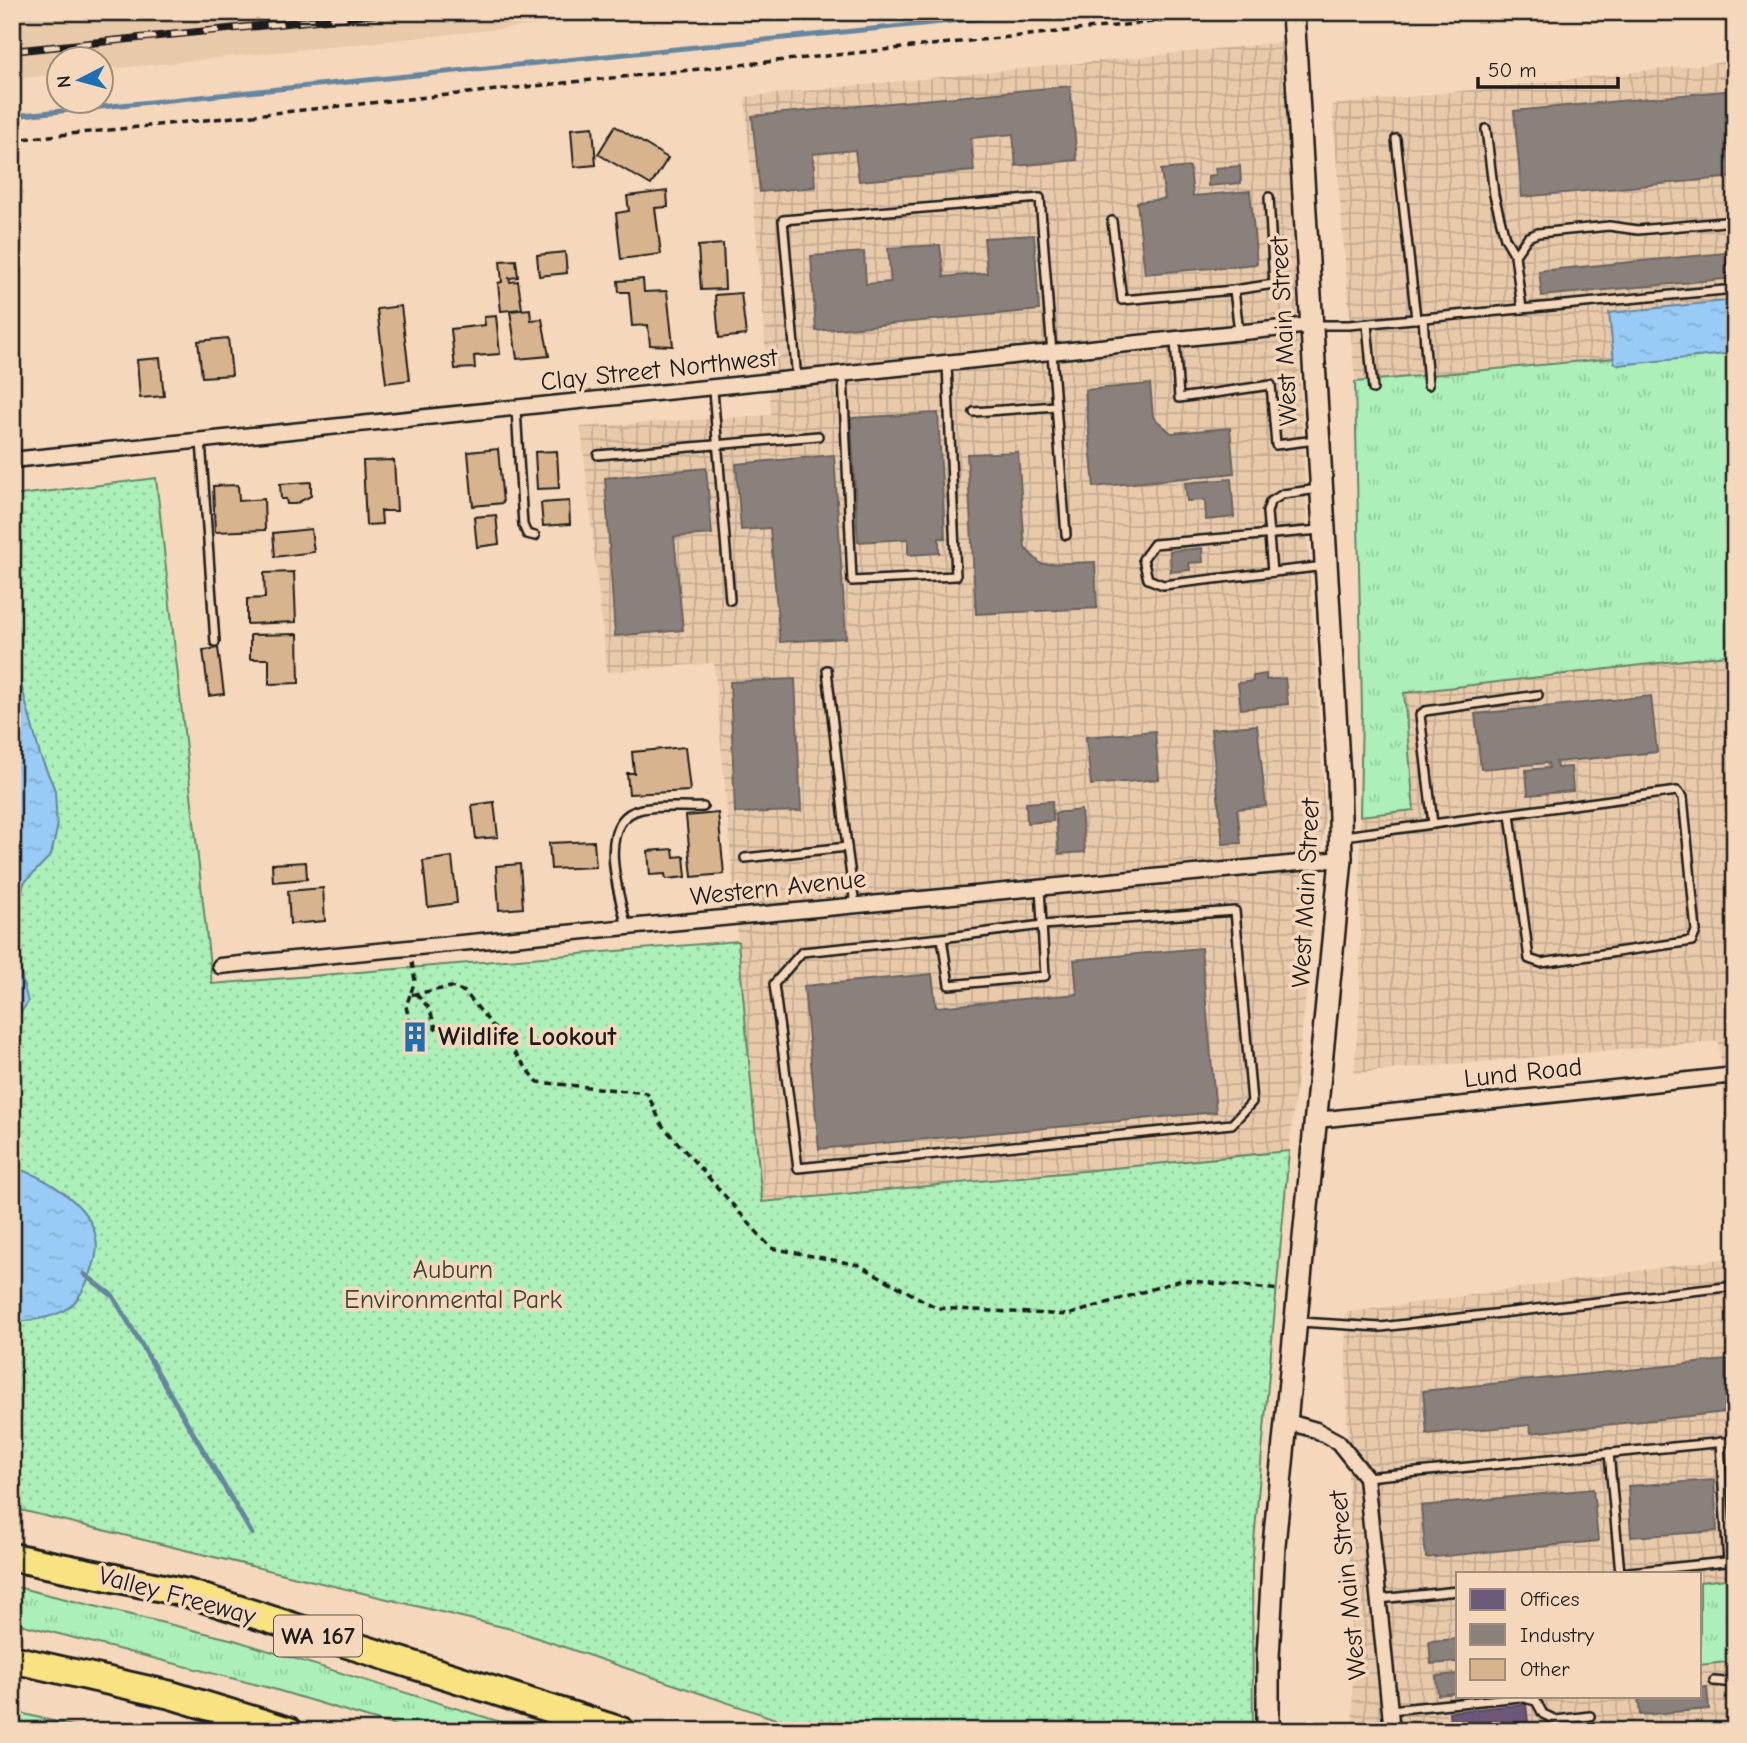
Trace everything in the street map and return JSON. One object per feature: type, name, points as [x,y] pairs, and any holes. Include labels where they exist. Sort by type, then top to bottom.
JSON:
[{"type":"highway","name":"Valley Freeway","points":[[12,1557],[187,1594],[621,1731]]},
{"type":"highway","points":[[12,1659],[170,1695],[289,1731]]},
{"type":"main road","name":"West Main Street","points":[[1288,1422],[1341,859],[1293,12]]},
{"type":"main road","points":[[1268,1731],[1273,1545],[1288,1422]]},
{"type":"street","name":"Clay Street Northwest","points":[[12,460],[713,390],[1311,326]]},
{"type":"street","name":"Western Avenue","points":[[220,966],[411,950],[1341,859]]},
{"type":"street","name":"Lund Road","points":[[1317,1120],[1735,1075]]},
{"type":"street","name":"West Main Street","points":[[1288,1422],[1316,1430],[1338,1442],[1366,1477],[1392,1731]]},
{"type":"lane","points":[[1486,129],[1494,195],[1505,238],[1516,255],[1522,309]]},
{"type":"lane","points":[[1396,139],[1428,385]]},
{"type":"lane","points":[[1112,221],[1122,300],[1274,284],[1269,197]]},
{"type":"lane","points":[[797,380],[783,220],[1040,198],[1066,535]]},
{"type":"lane","points":[[1516,255],[1528,237],[1538,233],[1609,226],[1638,230],[1735,221]]},
{"type":"lane","points":[[1311,326],[1367,324],[1735,289]]},
{"type":"lane","points":[[1234,290],[1240,333]]},
{"type":"lane","points":[[1367,324],[1373,389]]},
{"type":"lane","points":[[1175,340],[1180,398],[1271,385],[1276,444],[1318,440]]},
{"type":"lane","points":[[843,375],[852,581],[956,576],[947,363]]},
{"type":"lane","points":[[713,390],[730,600]]},
{"type":"lane","points":[[974,412],[1056,406]]},
{"type":"lane","points":[[516,409],[523,526],[527,534],[535,536]]},
{"type":"lane","points":[[598,455],[818,436]]},
{"type":"lane","points":[[201,440],[215,642]]},
{"type":"lane","points":[[1272,572],[1267,512],[1274,497],[1321,488]]},
{"type":"lane","points":[[1323,530],[1154,544],[1143,559],[1147,579],[1163,585],[1326,566]]},
{"type":"lane","points":[[827,670],[855,905]]},
{"type":"lane","points":[[1433,824],[1420,715],[1424,711],[1538,695]]},
{"type":"lane","points":[[1340,837],[1677,791],[1683,797],[1690,864],[1696,931],[1692,941],[1541,963],[1529,959],[1510,814]]},
{"type":"lane","points":[[627,927],[614,882],[617,831],[627,816],[640,809],[703,807]]},
{"type":"lane","points":[[745,858],[848,847]]},
{"type":"lane","points":[[942,938],[949,985],[1045,976],[1040,888]]},
{"type":"lane","points":[[1235,911],[1252,1102],[1232,1124],[798,1168],[774,984],[802,952],[1042,925],[1235,911]]},
{"type":"lane","points":[[1296,1321],[1381,1327],[1735,1286]]},
{"type":"lane","points":[[1366,1477],[1735,1441]]},
{"type":"lane","points":[[1629,1572],[1731,1561],[1720,1442]]},
{"type":"lane","points":[[1609,1453],[1620,1572]]},
{"type":"lane","points":[[1378,1599],[1456,1591]]},
{"type":"lane","points":[[1714,1681],[1735,1683]]},
{"type":"lane","points":[[1390,1711],[1511,1698]]},
{"type":"lane","points":[[1525,1698],[1536,1700],[1543,1714],[1556,1720],[1590,1716]]},
{"type":"lane","points":[[1420,1731],[1428,1731]]},
{"type":"path","points":[[12,140],[1251,12]]},
{"type":"path","points":[[411,950],[415,981],[407,1006],[411,1030]]},
{"type":"path","points":[[410,995],[451,987],[465,992],[538,1082],[647,1093],[662,1125],[771,1248],[859,1265],[937,1308],[1068,1315],[1181,1280],[1279,1290]]},
{"type":"path","points":[[416,994],[429,1008],[436,1028],[421,1034]]},
{"type":"shaded area","points":[[12,12],[665,12],[116,69],[116,46],[46,46],[46,75],[12,79]]},
{"type":"shaded area","points":[[1284,42],[1308,546],[1325,817],[1289,1151],[761,1202],[714,663],[607,672],[581,427],[771,415],[745,97]]},
{"type":"shaded area","points":[[1735,61],[1735,347],[1355,382],[1332,105]]},
{"type":"shaded area","points":[[1735,654],[1735,1731],[1353,1731],[1345,1313],[1734,1257],[1719,1041],[1354,1073],[1360,1000],[1360,816],[1414,810],[1404,693]]},
{"type":"green space","points":[[1735,347],[1735,654],[1404,693],[1414,810],[1360,816],[1362,709],[1355,382]]},
{"type":"green space","name":"Auburn Environmental Park","points":[[156,478],[212,984],[738,941],[762,1202],[1289,1151],[1252,1564],[1253,1731],[811,1731],[511,1629],[12,1508],[12,496]]},
{"type":"green space","points":[[1735,1578],[1735,1661],[1702,1665],[1702,1582]]},
{"type":"green space","points":[[12,1586],[234,1640],[530,1731],[412,1731],[270,1688],[12,1622]]},
{"type":"green space","points":[[12,1711],[93,1731],[12,1731]]},
{"type":"water","points":[[1735,300],[1735,353],[1619,365],[1614,362],[1609,313]]},
{"type":"water","points":[[12,662],[16,666],[40,755],[55,790],[57,829],[51,855],[24,883],[12,933]]},
{"type":"water","points":[[12,940],[28,1002],[21,1012],[12,1014]]},
{"type":"water","points":[[12,1168],[51,1184],[75,1203],[92,1226],[97,1249],[88,1280],[73,1304],[53,1315],[12,1323]]},
{"type":"building: Offices","points":[[1526,1704],[1529,1731],[1451,1731],[1449,1712]]},
{"type":"building: Industry","points":[[1070,86],[1077,160],[1016,166],[1013,134],[971,138],[974,171],[859,181],[855,150],[813,154],[815,187],[760,192],[752,116]]},
{"type":"building: Industry","points":[[1735,90],[1735,177],[1522,197],[1514,111]]},
{"type":"building: Industry","points":[[1240,166],[1241,183],[1208,186],[1208,176],[1216,175],[1215,168]]},
{"type":"building: Industry","points":[[1190,167],[1193,196],[1250,191],[1257,264],[1145,274],[1137,202],[1165,199],[1161,170]]},
{"type":"building: Industry","points":[[1034,235],[1039,310],[816,331],[811,256],[864,252],[866,284],[891,282],[888,248],[940,245],[944,277],[987,273],[984,238]]},
{"type":"building: Industry","points":[[1735,252],[1735,278],[1542,296],[1539,271]]},
{"type":"building: Industry","points":[[1150,384],[1153,417],[1171,433],[1230,428],[1234,473],[1094,487],[1085,390]]},
{"type":"building: Industry","points":[[938,413],[945,538],[939,538],[939,553],[908,555],[908,539],[858,542],[851,418]]},
{"type":"building: Industry","points":[[1018,452],[1025,548],[1041,564],[1095,562],[1097,608],[976,614],[967,454]]},
{"type":"building: Industry","points":[[834,455],[846,638],[780,642],[770,528],[741,530],[736,464]]},
{"type":"building: Industry","points":[[706,468],[712,534],[674,537],[683,630],[615,636],[605,478]]},
{"type":"building: Industry","points":[[1231,479],[1234,517],[1206,520],[1205,500],[1187,501],[1185,483]]},
{"type":"building: Industry","points":[[1202,548],[1203,562],[1189,563],[1190,570],[1171,572],[1170,551]]},
{"type":"building: Industry","points":[[1266,674],[1266,680],[1285,678],[1288,704],[1241,709],[1238,683],[1253,681],[1253,676]]},
{"type":"building: Industry","points":[[795,679],[801,811],[735,813],[730,682]]},
{"type":"building: Industry","points":[[1651,696],[1657,752],[1556,762],[1557,768],[1571,767],[1573,791],[1528,795],[1526,770],[1549,768],[1548,763],[1481,769],[1475,714]]},
{"type":"building: Industry","points":[[1257,725],[1266,806],[1237,809],[1241,843],[1223,844],[1211,729]]},
{"type":"building: Industry","points":[[1155,731],[1159,779],[1091,785],[1086,737]]},
{"type":"building: Industry","points":[[1052,801],[1053,821],[1027,823],[1026,803]]},
{"type":"building: Industry","points":[[1081,810],[1085,852],[1059,854],[1055,813]]},
{"type":"building: Industry","points":[[1201,948],[1216,1112],[819,1149],[804,986],[932,974],[936,1007],[1077,994],[1074,960]]},
{"type":"building: Industry","points":[[1735,1359],[1735,1411],[1531,1433],[1530,1425],[1427,1434],[1423,1391]]},
{"type":"building: Industry","points":[[1714,1480],[1717,1531],[1631,1537],[1628,1486]]},
{"type":"building: Industry","points":[[1593,1489],[1598,1541],[1426,1558],[1421,1506]]},
{"type":"building: Industry","points":[[1456,1639],[1456,1662],[1431,1664],[1429,1641]]},
{"type":"building: Industry","points":[[1456,1674],[1456,1693],[1438,1695],[1436,1676]]},
{"type":"building: Industry","points":[[1707,1687],[1709,1709],[1640,1715],[1638,1698],[1702,1698],[1702,1688]]},
{"type":"building: Other","points":[[615,126],[668,158],[651,185],[598,154]]},
{"type":"building: Other","points":[[593,127],[596,165],[574,167],[571,129]]},
{"type":"building: Other","points":[[667,191],[668,207],[655,208],[661,254],[621,259],[616,213],[629,211],[627,196]]},
{"type":"building: Other","points":[[723,244],[725,289],[701,290],[698,246]]},
{"type":"building: Other","points":[[565,252],[567,273],[539,276],[537,255]]},
{"type":"building: Other","points":[[516,260],[518,277],[509,278],[510,282],[518,281],[522,309],[501,311],[498,283],[502,282],[500,261]]},
{"type":"building: Other","points":[[643,279],[644,292],[667,291],[673,346],[650,345],[648,325],[632,326],[629,292],[619,292],[618,281]]},
{"type":"building: Other","points":[[741,293],[746,335],[719,338],[715,295]]},
{"type":"building: Other","points":[[401,306],[410,380],[386,383],[377,309]]},
{"type":"building: Other","points":[[530,309],[531,320],[542,319],[549,356],[517,359],[510,311]]},
{"type":"building: Other","points":[[496,316],[500,354],[474,356],[475,368],[455,369],[451,329],[485,325],[484,317]]},
{"type":"building: Other","points":[[228,338],[232,375],[202,377],[198,341]]},
{"type":"building: Other","points":[[160,358],[164,396],[140,398],[137,360]]},
{"type":"building: Other","points":[[498,449],[503,503],[473,506],[468,452]]},
{"type":"building: Other","points":[[557,451],[559,488],[537,489],[535,452]]},
{"type":"building: Other","points":[[394,460],[397,511],[381,511],[382,524],[366,525],[363,461]]},
{"type":"building: Other","points":[[311,482],[311,496],[295,504],[287,504],[286,499],[281,499],[280,484]]},
{"type":"building: Other","points":[[238,485],[239,501],[264,499],[265,530],[215,532],[213,486]]},
{"type":"building: Other","points":[[569,501],[570,524],[543,526],[541,503]]},
{"type":"building: Other","points":[[496,515],[499,544],[477,547],[474,517]]},
{"type":"building: Other","points":[[311,529],[314,552],[275,557],[273,533]]},
{"type":"building: Other","points":[[294,572],[296,622],[247,624],[247,599],[265,598],[264,573]]},
{"type":"building: Other","points":[[298,634],[299,683],[269,684],[269,659],[250,659],[250,635]]},
{"type":"building: Other","points":[[218,648],[224,694],[209,696],[203,650]]},
{"type":"building: Other","points":[[685,747],[690,791],[629,794],[627,773],[634,773],[632,752]]},
{"type":"building: Other","points":[[494,802],[498,837],[476,839],[472,805]]},
{"type":"building: Other","points":[[718,813],[724,874],[692,877],[686,816]]},
{"type":"building: Other","points":[[594,841],[596,867],[551,869],[549,843]]},
{"type":"building: Other","points":[[673,849],[674,857],[684,856],[686,877],[666,879],[665,874],[650,875],[648,851]]},
{"type":"building: Other","points":[[452,857],[457,903],[428,907],[423,861]]},
{"type":"building: Other","points":[[306,862],[307,879],[273,882],[272,864]]},
{"type":"building: Other","points":[[520,864],[523,908],[499,910],[496,866]]},
{"type":"building: Other","points":[[323,888],[325,921],[290,924],[288,891]]},
{"type":"building: Other","name":"Wildlife Lookout","points":[[418,1027],[423,1040],[410,1044],[406,1032]]},
{"type":"waterway","points":[[12,116],[1041,12]]},
{"type":"waterway","points":[[84,1274],[113,1296],[252,1534]]},
{"type":"railway","points":[[12,51],[395,12]]},
{"type":"place","name":"Wildlife Lookout","points":[[415,1037]]}]
